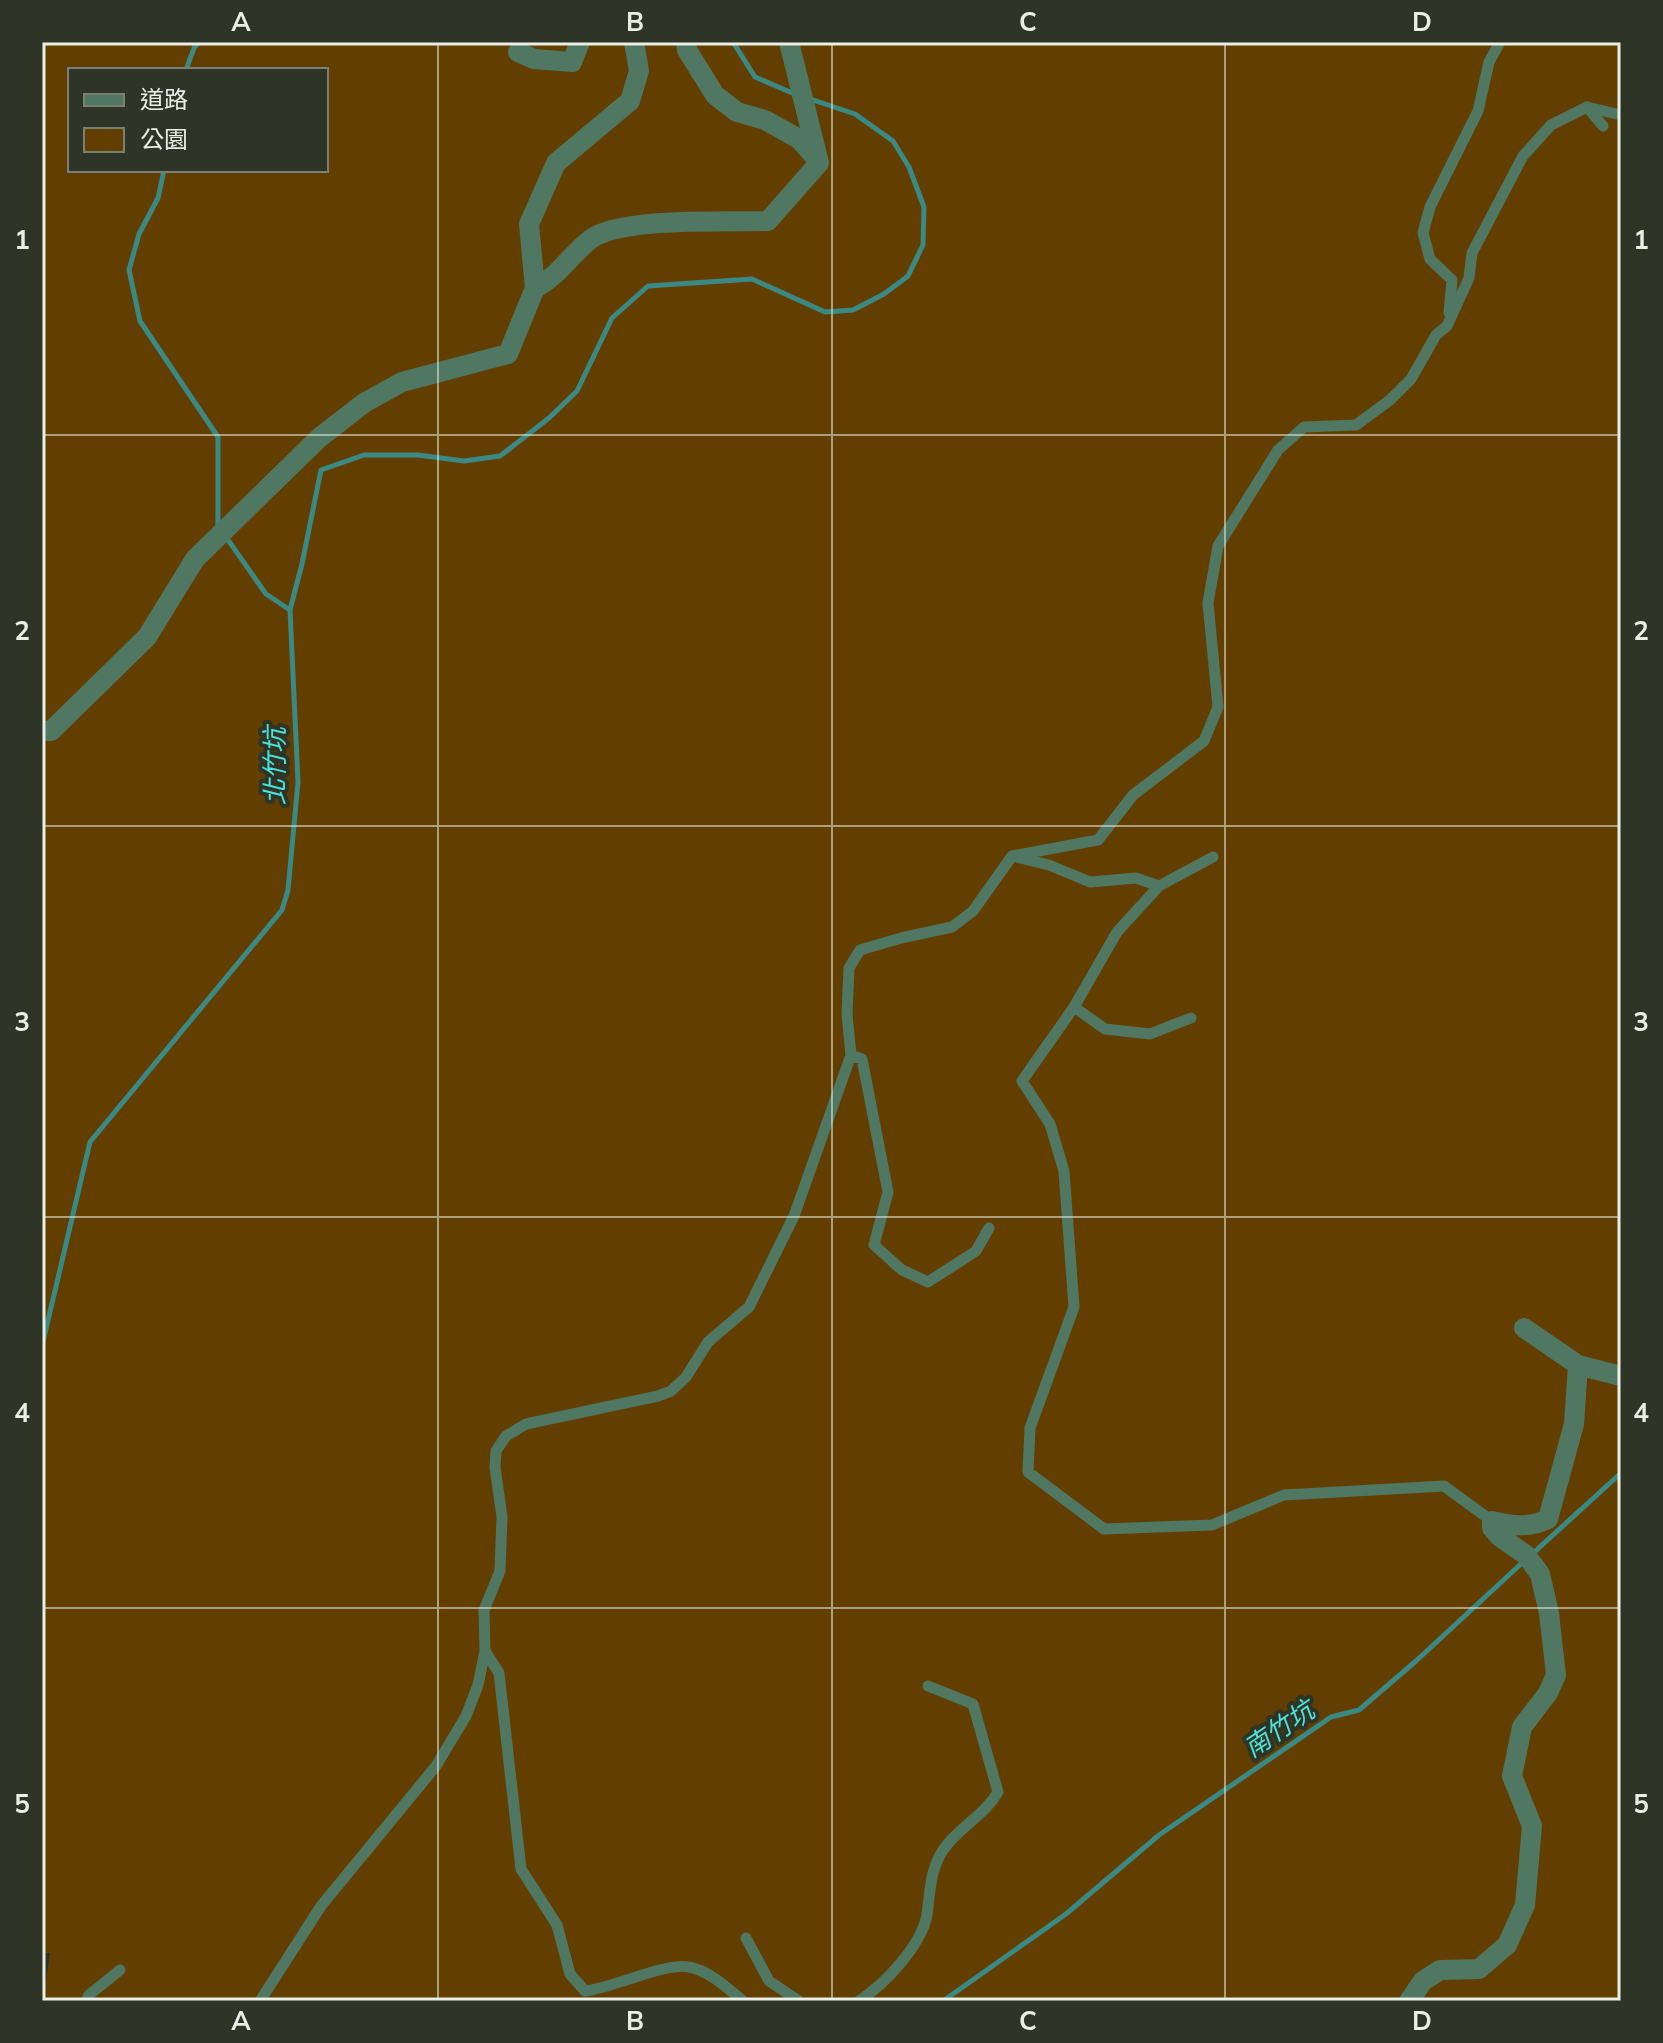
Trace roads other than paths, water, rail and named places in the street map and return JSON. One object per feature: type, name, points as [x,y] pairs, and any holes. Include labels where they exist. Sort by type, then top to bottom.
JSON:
[{"type":"street","points":[[518,52],[534,59],[572,62],[580,42]]},
{"type":"street","points":[[42,731],[51,731],[147,637],[195,559],[319,438],[364,403],[402,382],[508,354],[535,288],[529,224],[556,163],[630,101],[639,71],[634,42]]},
{"type":"street","points":[[686,42],[687,50],[715,95],[737,112],[765,120],[799,139],[819,163]]},
{"type":"street","points":[[789,42],[819,163]]},
{"type":"street","points":[[535,288],[546,283],[592,238],[624,226],[768,221],[819,163]]},
{"type":"street","points":[[1524,1328],[1578,1365],[1621,1376]]},
{"type":"street","points":[[1409,2001],[1423,1981],[1440,1970],[1479,1969],[1507,1945],[1525,1905],[1532,1826],[1512,1776],[1522,1727],[1548,1693],[1556,1675],[1549,1613],[1540,1574],[1526,1555],[1500,1537],[1492,1528],[1492,1521],[1524,1525],[1548,1519],[1574,1424],[1578,1365]]},
{"type":"lane","points":[[1452,280],[1430,259],[1423,233],[1430,207],[1478,111],[1489,62],[1500,42]]},
{"type":"lane","points":[[260,2001],[321,1906],[436,1766],[466,1716],[478,1685],[485,1651],[484,1610],[500,1571],[502,1517],[495,1467],[496,1451],[506,1436],[526,1424],[671,1391],[686,1377],[708,1342],[749,1307],[794,1216],[851,1055],[847,1014],[849,968],[860,950],[952,927],[973,911],[1012,856],[1098,840],[1133,795],[1204,741],[1218,707],[1208,603],[1218,546],[1278,450],[1304,427],[1356,425],[1390,400],[1411,379],[1436,335],[1447,326],[1469,278],[1472,253],[1523,156],[1551,125],[1587,107],[1621,115]]},
{"type":"lane","points":[[1587,107],[1603,126]]},
{"type":"lane","points":[[1452,280],[1469,278]]},
{"type":"lane","points":[[1447,326],[1452,280]]},
{"type":"lane","points":[[1012,856],[1049,865],[1090,882],[1136,878],[1159,886]]},
{"type":"lane","points":[[1213,857],[1159,886],[1117,932],[1074,1007],[1022,1081],[1050,1124],[1064,1171],[1074,1307],[1030,1428],[1028,1472],[1104,1529],[1212,1525],[1284,1495],[1444,1486],[1492,1521]]},
{"type":"lane","points":[[1074,1007],[1105,1029],[1150,1034],[1191,1018]]},
{"type":"lane","points":[[851,1055],[862,1059],[888,1192],[874,1245],[902,1270],[928,1282],[976,1251],[989,1228]]},
{"type":"lane","points":[[485,1651],[499,1673],[521,1869],[557,1925],[570,1974],[585,1991],[604,1989],[673,1968],[690,1967],[718,1980],[743,2001]]},
{"type":"lane","points":[[859,2001],[882,1986],[897,1968],[926,1920],[932,1873],[942,1851],[959,1831],[990,1807],[998,1792],[973,1704],[928,1686]]},
{"type":"lane","points":[[746,1938],[769,1981],[799,2001]]},
{"type":"lane","points":[[86,2001],[89,1995],[120,1970]]},
{"type":"waterway","name":"北竹坑","points":[[187,68],[199,42]]},
{"type":"waterway","points":[[733,42],[755,77],[797,95]]},
{"type":"waterway","points":[[290,610],[321,470],[364,455],[418,455],[464,461],[500,456],[549,418],[577,391],[612,318],[648,286],[752,279],[825,312],[853,310],[884,294],[908,276],[923,245],[924,207],[909,167],[893,141],[855,114],[810,99]]},
{"type":"waterway","name":"北竹坑","points":[[164,172],[158,198],[139,234],[129,270],[140,321],[218,437],[220,529]]},
{"type":"waterway","name":"北竹坑","points":[[42,1346],[90,1142],[282,910],[288,890],[298,782],[290,610],[266,594],[226,537]]},
{"type":"waterway","name":"南竹坑","points":[[1530,1556],[1621,1473]]},
{"type":"waterway","name":"南竹坑","points":[[943,2001],[1066,1914],[1159,1835],[1331,1717],[1359,1710],[1523,1562]]}]
